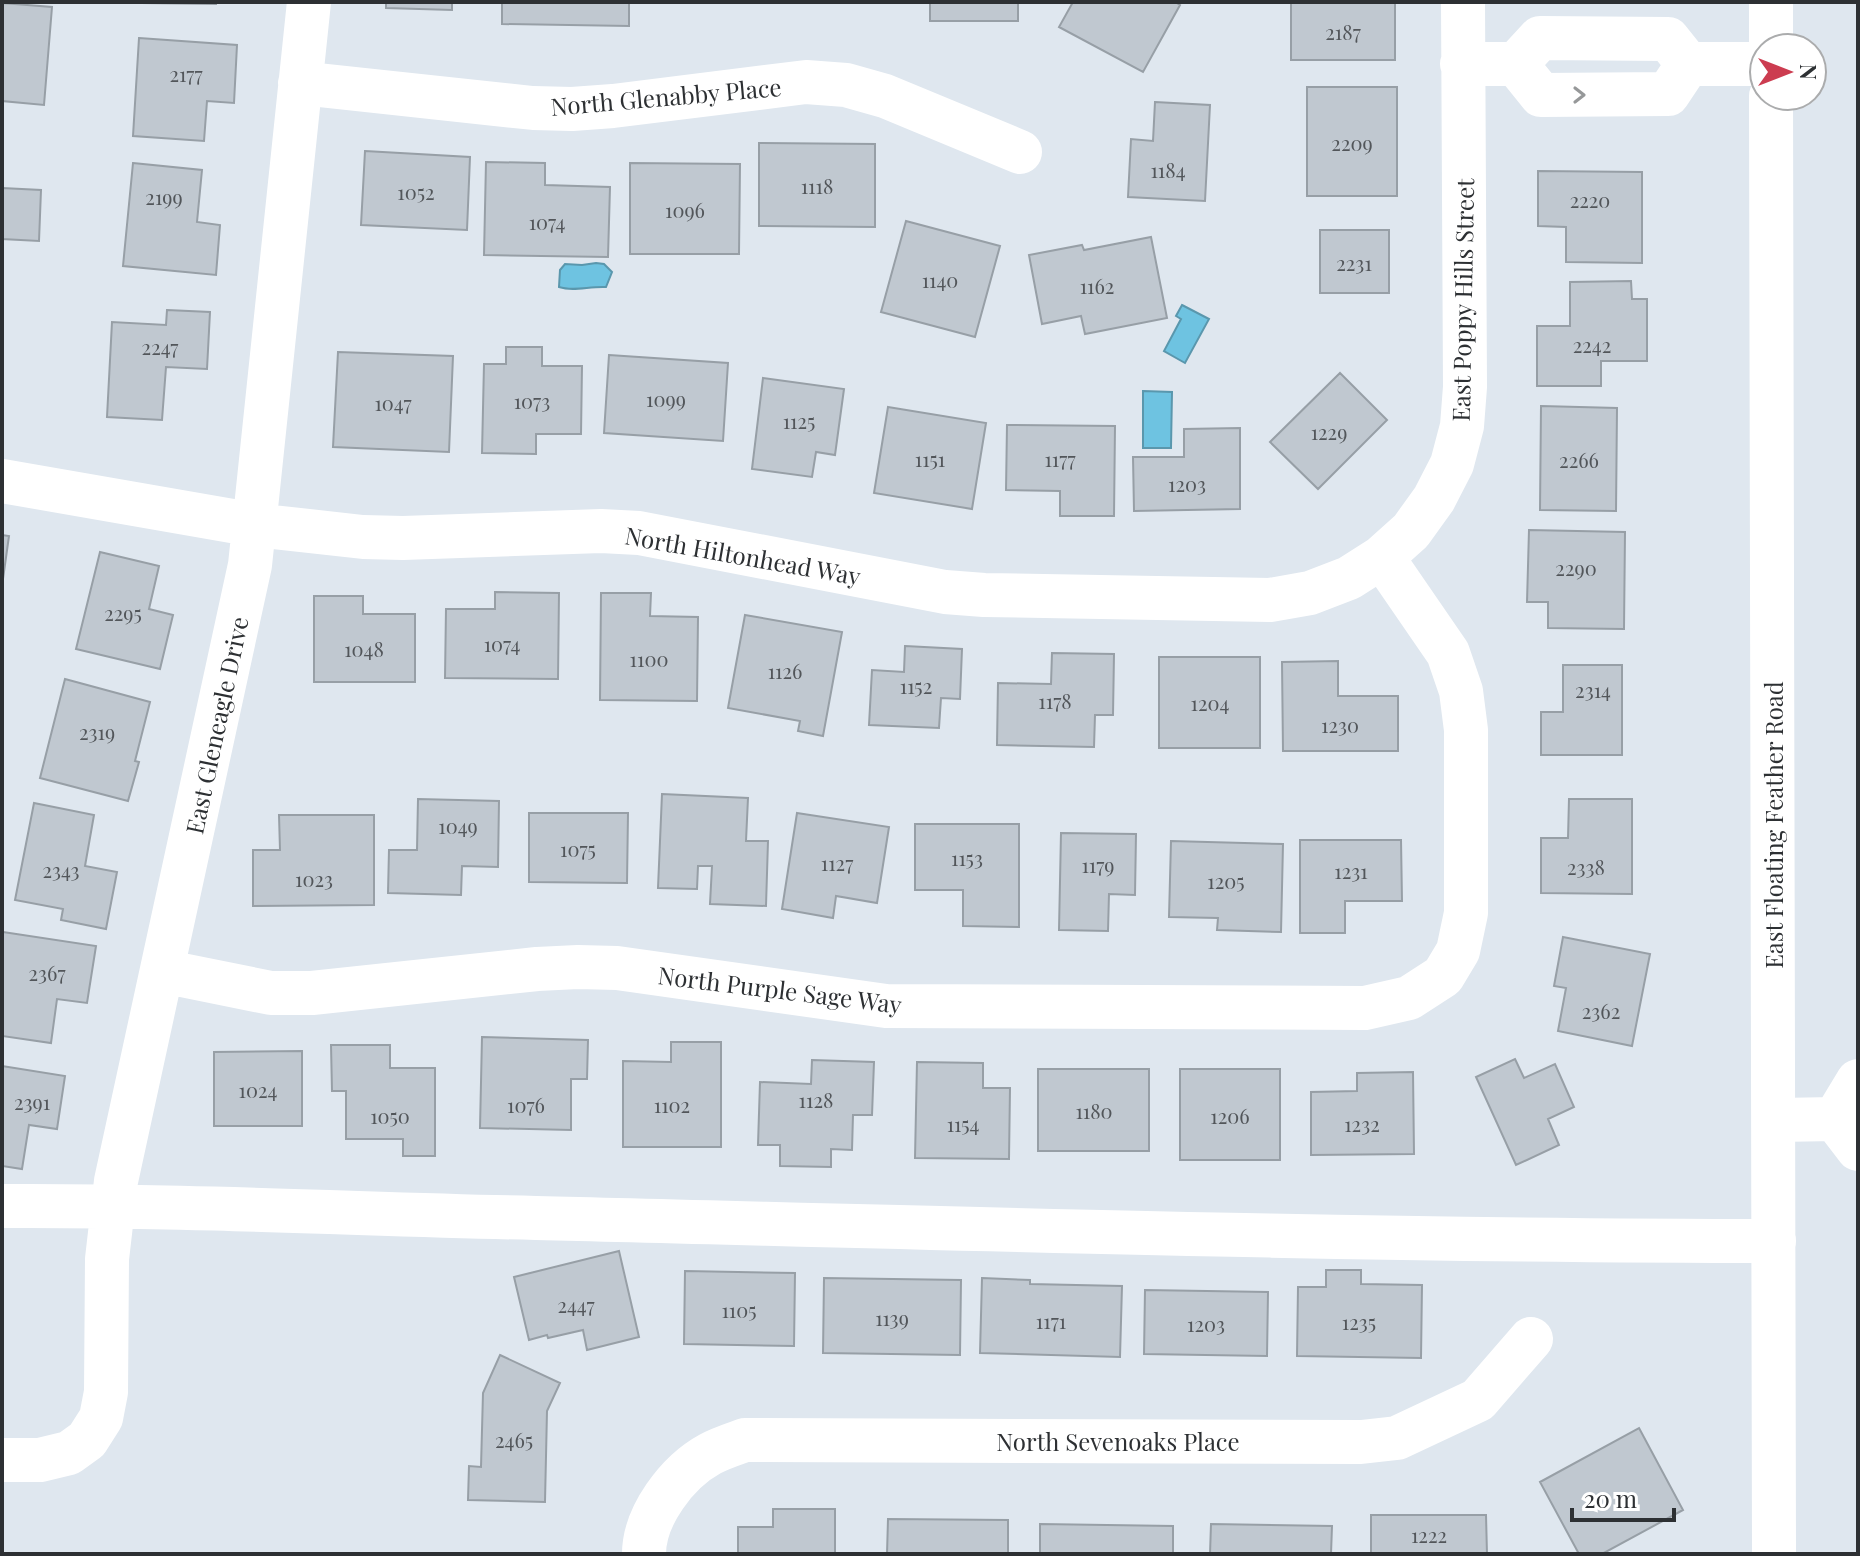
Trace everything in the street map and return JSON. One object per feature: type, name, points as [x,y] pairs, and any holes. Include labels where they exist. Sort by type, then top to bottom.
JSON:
[{"type":"street","name":"East Gleneagle Drive","points":[[2,1460],[40,1460],[69,1453],[87,1440],[101,1418],[106,1392],[107,1259],[116,1181],[247,581],[309,2]]},
{"type":"street","name":"East Poppy Hills Street","points":[[1382,557],[1411,531],[1434,499],[1452,464],[1462,426],[1465,387],[1463,2]]},
{"type":"street","points":[[1771,2],[1771,32]]},
{"type":"street","points":[[1462,64],[1516,64],[1541,95],[1668,94],[1688,64],[1748,64]]},
{"type":"street","name":"North Glenabby Place","points":[[300,83],[533,108],[572,109],[806,82],[846,85],[885,96],[1020,152]]},
{"type":"street","name":"East Floating Feather Road","points":[[1771,112],[1774,1554]]},
{"type":"street","name":"North Hiltonhead Way","points":[[2,481],[255,525],[363,537],[601,531],[639,533],[945,592],[984,595],[1270,600],[1310,593],[1349,578],[1382,557]]},
{"type":"street","name":"North Purple Sage Way","points":[[162,971],[271,993],[312,993],[578,967],[617,968],[886,1006],[1365,1008],[1409,998],[1443,976],[1458,951],[1466,913],[1466,730],[1461,691],[1448,653],[1382,557]]},
{"type":"street","points":[[1774,1120],[1847,1134],[1858,1081]]},
{"type":"street","points":[[2,1206],[112,1206],[1455,1239],[1774,1241]]},
{"type":"street","name":"North Sevenoaks Place","points":[[644,1554],[644,1538],[659,1503],[680,1477],[709,1454],[745,1440],[1361,1442],[1397,1438],[1478,1400],[1531,1339]]},
{"type":"water","points":[[565,264],[604,264],[612,272],[606,287],[559,287],[560,270]]},
{"type":"water","points":[[1182,305],[1209,319],[1185,363],[1164,351],[1181,319],[1176,316]]},
{"type":"water","points":[[1143,391],[1172,392],[1171,448],[1143,448]]},
{"type":"building","points":[[216,2],[216,4],[142,3]]},
{"type":"building","points":[[386,2],[452,2],[452,10],[386,8]]},
{"type":"building","points":[[502,2],[629,2],[629,26],[502,24]]},
{"type":"building","points":[[930,2],[1018,2],[1018,21],[930,21]]},
{"type":"building","points":[[1073,2],[1175,2],[1180,5],[1143,72],[1059,27]]},
{"type":"building","points":[[1291,2],[1395,2],[1395,60],[1291,60]]},
{"type":"building","points":[[2,3],[52,7],[44,105],[2,101]]},
{"type":"building","points":[[139,38],[237,45],[234,103],[207,101],[204,141],[133,136]]},
{"type":"building","points":[[1307,87],[1397,87],[1397,196],[1307,196]]},
{"type":"building","points":[[1155,102],[1210,105],[1205,201],[1128,197],[1131,139],[1153,141]]},
{"type":"building","points":[[759,143],[875,144],[875,227],[759,226]]},
{"type":"building","points":[[365,151],[470,157],[467,230],[361,225]]},
{"type":"building","points":[[486,162],[545,163],[545,185],[610,187],[608,257],[484,255]]},
{"type":"building","points":[[133,163],[202,170],[197,222],[220,225],[216,275],[123,266]]},
{"type":"building","points":[[630,163],[740,164],[739,254],[630,254]]},
{"type":"building","points":[[1538,171],[1642,172],[1642,263],[1566,262],[1566,227],[1538,226]]},
{"type":"building","points":[[2,188],[41,190],[39,241],[2,239]]},
{"type":"building","points":[[906,221],[1000,246],[975,337],[881,312]]},
{"type":"building","points":[[1320,230],[1389,230],[1389,293],[1320,293]]},
{"type":"building","points":[[1151,237],[1167,318],[1085,334],[1081,316],[1042,324],[1029,255],[1082,245],[1084,250]]},
{"type":"building","points":[[1631,281],[1632,299],[1647,299],[1647,361],[1601,361],[1601,386],[1537,386],[1537,326],[1570,326],[1570,282]]},
{"type":"building","points":[[167,310],[210,312],[207,369],[166,367],[162,420],[107,417],[112,322],[166,325]]},
{"type":"building","points":[[506,347],[542,347],[542,366],[582,366],[581,434],[536,434],[536,454],[482,453],[484,364],[506,364]]},
{"type":"building","points":[[338,352],[453,356],[449,452],[333,447]]},
{"type":"building","points":[[609,355],[728,363],[723,441],[604,433]]},
{"type":"building","points":[[1340,373],[1387,420],[1318,489],[1270,442]]},
{"type":"building","points":[[763,378],[844,389],[835,455],[816,452],[812,477],[752,469]]},
{"type":"building","points":[[1541,406],[1617,408],[1616,511],[1540,510]]},
{"type":"building","points":[[888,407],[986,423],[972,509],[874,493]]},
{"type":"building","points":[[1007,425],[1115,426],[1114,516],[1060,516],[1060,491],[1006,490]]},
{"type":"building","points":[[1240,428],[1240,509],[1134,511],[1133,457],[1184,457],[1184,429]]},
{"type":"building","points":[[1529,530],[1625,532],[1624,629],[1548,628],[1548,602],[1527,602]]},
{"type":"building","points":[[2,535],[9,536],[2,586]]},
{"type":"building","points":[[100,552],[159,566],[149,609],[173,615],[160,669],[76,649]]},
{"type":"building","points":[[495,592],[559,593],[558,679],[445,678],[446,609],[495,609]]},
{"type":"building","points":[[601,593],[651,593],[650,616],[698,617],[697,701],[600,700]]},
{"type":"building","points":[[314,596],[363,596],[363,614],[415,614],[415,682],[314,682]]},
{"type":"building","points":[[745,615],[842,632],[823,736],[798,731],[800,721],[728,708]]},
{"type":"building","points":[[905,646],[962,649],[960,699],[941,698],[939,728],[869,725],[872,670],[904,672]]},
{"type":"building","points":[[1052,653],[1114,654],[1113,715],[1095,715],[1094,747],[997,745],[998,683],[1051,684]]},
{"type":"building","points":[[1159,657],[1260,657],[1260,748],[1159,748]]},
{"type":"building","points":[[1338,661],[1338,696],[1398,696],[1398,751],[1283,751],[1282,662]]},
{"type":"building","points":[[1563,665],[1622,665],[1622,755],[1541,755],[1541,712],[1563,712]]},
{"type":"building","points":[[65,679],[150,702],[128,801],[40,778]]},
{"type":"building","points":[[662,794],[748,798],[746,841],[768,841],[766,906],[710,904],[712,866],[698,866],[697,889],[658,888]]},
{"type":"building","points":[[418,799],[499,801],[498,867],[462,866],[461,895],[388,893],[389,850],[417,850]]},
{"type":"building","points":[[1569,799],[1632,799],[1632,894],[1541,893],[1541,838],[1568,838]]},
{"type":"building","points":[[34,803],[94,815],[85,866],[117,872],[106,929],[61,920],[63,909],[15,900]]},
{"type":"building","points":[[529,813],[628,813],[627,883],[529,882]]},
{"type":"building","points":[[797,813],[889,827],[877,903],[836,896],[833,918],[782,909]]},
{"type":"building","points":[[279,815],[374,815],[374,905],[253,906],[253,850],[280,850]]},
{"type":"building","points":[[915,824],[1019,824],[1019,927],[963,926],[963,890],[915,890]]},
{"type":"building","points":[[1061,833],[1136,834],[1135,895],[1109,894],[1108,931],[1059,930]]},
{"type":"building","points":[[1300,840],[1401,840],[1402,901],[1345,901],[1345,933],[1300,933]]},
{"type":"building","points":[[1171,841],[1283,844],[1281,932],[1217,930],[1218,918],[1169,917]]},
{"type":"building","points":[[3,932],[96,946],[87,1003],[57,999],[51,1043],[2,1036]]},
{"type":"building","points":[[1563,937],[1650,954],[1632,1046],[1558,1031],[1566,988],[1554,986]]},
{"type":"building","points":[[482,1037],[588,1040],[587,1079],[571,1079],[571,1130],[480,1128]]},
{"type":"building","points":[[671,1042],[721,1042],[721,1147],[623,1147],[623,1061],[671,1062]]},
{"type":"building","points":[[331,1045],[390,1045],[390,1068],[435,1068],[435,1156],[403,1156],[403,1139],[346,1139],[346,1091],[332,1091]]},
{"type":"building","points":[[302,1051],[302,1126],[214,1126],[214,1052]]},
{"type":"building","points":[[1515,1059],[1524,1078],[1555,1064],[1574,1107],[1548,1119],[1559,1145],[1516,1165],[1476,1077]]},
{"type":"building","points":[[812,1060],[874,1062],[872,1115],[853,1115],[852,1150],[831,1149],[831,1167],[780,1166],[780,1145],[758,1145],[760,1082],[811,1084]]},
{"type":"building","points":[[917,1062],[983,1063],[983,1088],[1010,1088],[1009,1159],[915,1158]]},
{"type":"building","points":[[2,1066],[65,1076],[57,1129],[29,1125],[22,1169],[2,1166]]},
{"type":"building","points":[[1038,1069],[1149,1069],[1149,1151],[1038,1151]]},
{"type":"building","points":[[1180,1069],[1280,1069],[1280,1160],[1180,1160]]},
{"type":"building","points":[[1413,1072],[1414,1154],[1311,1155],[1311,1092],[1357,1091],[1357,1073]]},
{"type":"building","points":[[619,1251],[639,1337],[587,1350],[583,1330],[529,1340],[514,1277]]},
{"type":"building","points":[[1326,1270],[1361,1270],[1361,1284],[1422,1285],[1421,1358],[1297,1356],[1298,1287],[1326,1287]]},
{"type":"building","points":[[685,1271],[795,1273],[794,1346],[684,1344]]},
{"type":"building","points":[[824,1278],[961,1280],[960,1355],[823,1353]]},
{"type":"building","points":[[982,1278],[1030,1280],[1030,1284],[1122,1286],[1120,1357],[980,1353]]},
{"type":"building","points":[[1145,1290],[1268,1292],[1267,1356],[1144,1354]]},
{"type":"building","points":[[500,1355],[560,1383],[547,1411],[545,1502],[468,1500],[469,1466],[481,1467],[483,1393]]},
{"type":"building","points":[[1639,1428],[1683,1510],[1602,1554],[1579,1554],[1540,1482]]},
{"type":"building","points":[[773,1509],[835,1509],[835,1554],[738,1554],[738,1527],[773,1527]]},
{"type":"building","points":[[1371,1515],[1486,1515],[1487,1554],[1371,1554]]},
{"type":"building","points":[[888,1519],[1008,1520],[1008,1554],[887,1554]]},
{"type":"building","points":[[1040,1524],[1173,1526],[1173,1554],[1040,1554]]},
{"type":"building","points":[[1211,1524],[1332,1526],[1331,1554],[1210,1554]]}]
